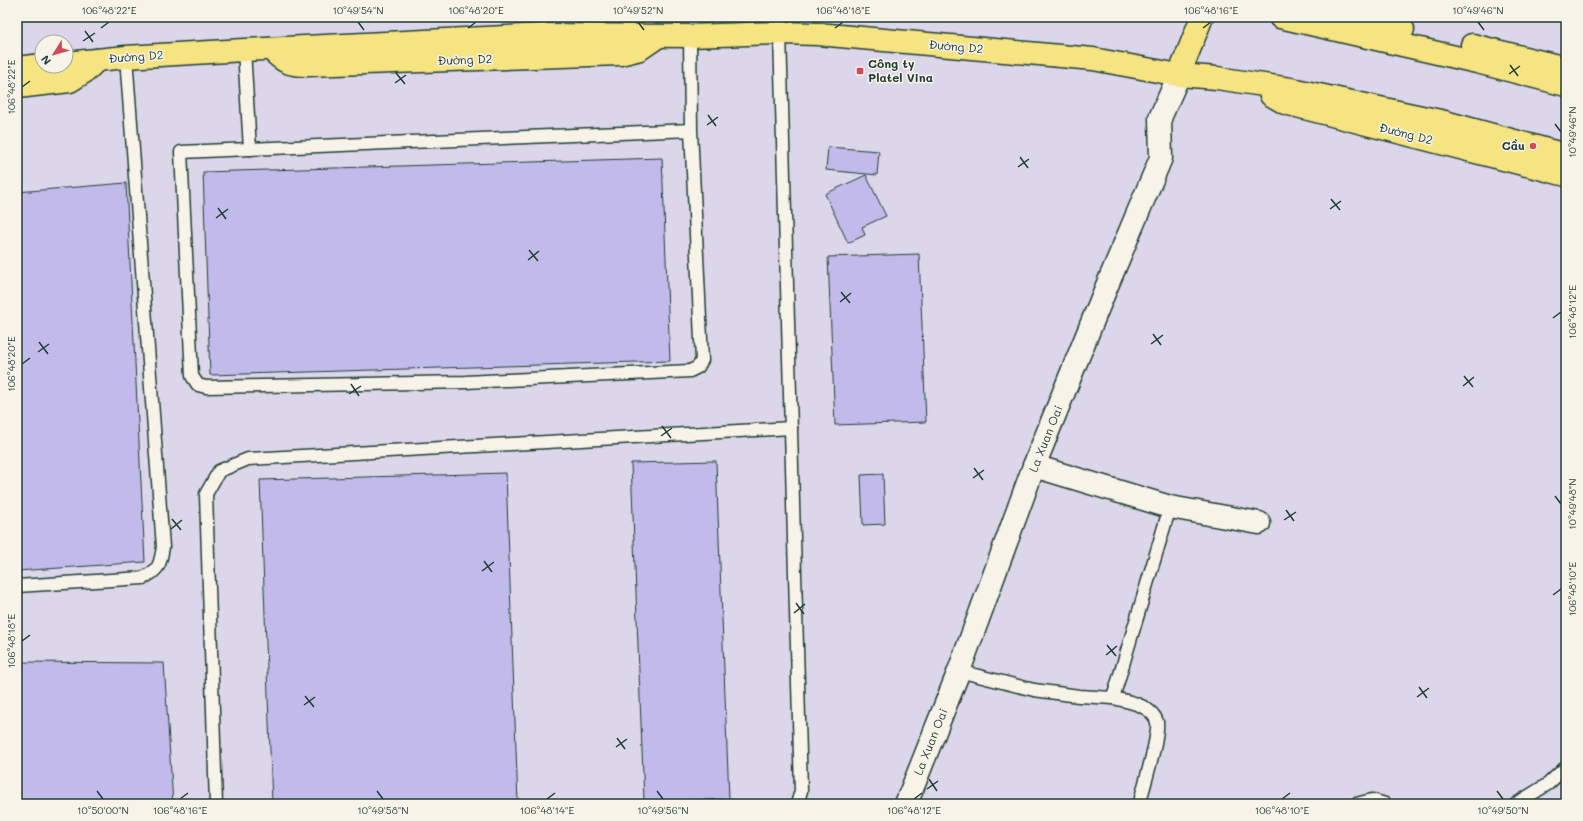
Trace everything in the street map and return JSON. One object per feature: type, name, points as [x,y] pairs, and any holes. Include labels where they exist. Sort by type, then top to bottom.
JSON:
[{"type":"main road","points":[[1179,75],[1202,17]]},
{"type":"main road","points":[[1280,17],[1477,62],[1566,85]]},
{"type":"main road","points":[[1350,17],[1566,68]]},
{"type":"main road","name":"Đường D2","points":[[74,62],[244,50],[544,35],[690,36],[780,33],[826,35],[1093,59],[1179,75],[1217,78],[1291,89],[1445,122],[1566,155]]},
{"type":"main road","name":"Đường D2","points":[[17,86],[70,81],[86,71],[97,60]]},
{"type":"main road","points":[[17,68],[34,67]]},
{"type":"main road","name":"La Xuan Oai","points":[[906,804],[959,671],[1034,466],[1106,288],[1161,158],[1160,118],[1179,75]]},
{"type":"main road","name":"Đường D2","points":[[1250,83],[1285,103],[1566,175]]},
{"type":"main road","points":[[1034,466],[1170,507],[1259,523]]},
{"type":"lane","points":[[780,33],[802,791],[797,804]]},
{"type":"lane","points":[[690,36],[692,130],[702,360],[698,367],[690,371],[466,382],[206,387],[198,385],[192,376],[181,152],[692,130]]},
{"type":"lane","points":[[244,50],[250,149]]},
{"type":"lane","points":[[17,586],[143,578],[154,573],[160,564],[163,547],[126,58]]},
{"type":"lane","points":[[216,804],[206,494],[219,471],[248,460],[791,428]]},
{"type":"lane","points":[[1113,698],[1170,507]]},
{"type":"lane","points":[[959,671],[1034,690],[1079,696],[1113,698],[1139,704],[1148,709],[1156,720],[1157,724],[1155,740],[1140,798],[1141,804]]},
{"type":"lane","points":[[1516,804],[1548,784],[1566,767]]},
{"type":"lane","points":[[1356,804],[1372,800],[1385,804]]},
{"type":"shaded area","points":[[17,17],[1566,17],[1566,804],[17,804]]},
{"type":"building","points":[[828,147],[879,151],[877,175],[826,170]]},
{"type":"building","points":[[662,158],[670,361],[210,375],[203,172]]},
{"type":"building","points":[[866,175],[886,216],[862,227],[865,235],[848,243],[825,194]]},
{"type":"building","points":[[126,183],[145,562],[17,571],[17,192]]},
{"type":"building","points":[[919,254],[926,422],[835,425],[828,257]]},
{"type":"building","points":[[716,461],[729,799],[644,802],[631,463]]},
{"type":"building","points":[[506,473],[518,804],[272,804],[260,480]]},
{"type":"building","points":[[883,474],[885,524],[863,525],[861,475]]},
{"type":"building","points":[[17,662],[164,663],[173,804],[17,804]]},
{"type":"place","name":"Công ty Platel Vina","points":[[860,71]]},
{"type":"place","name":"Cầu","points":[[1533,146]]}]
